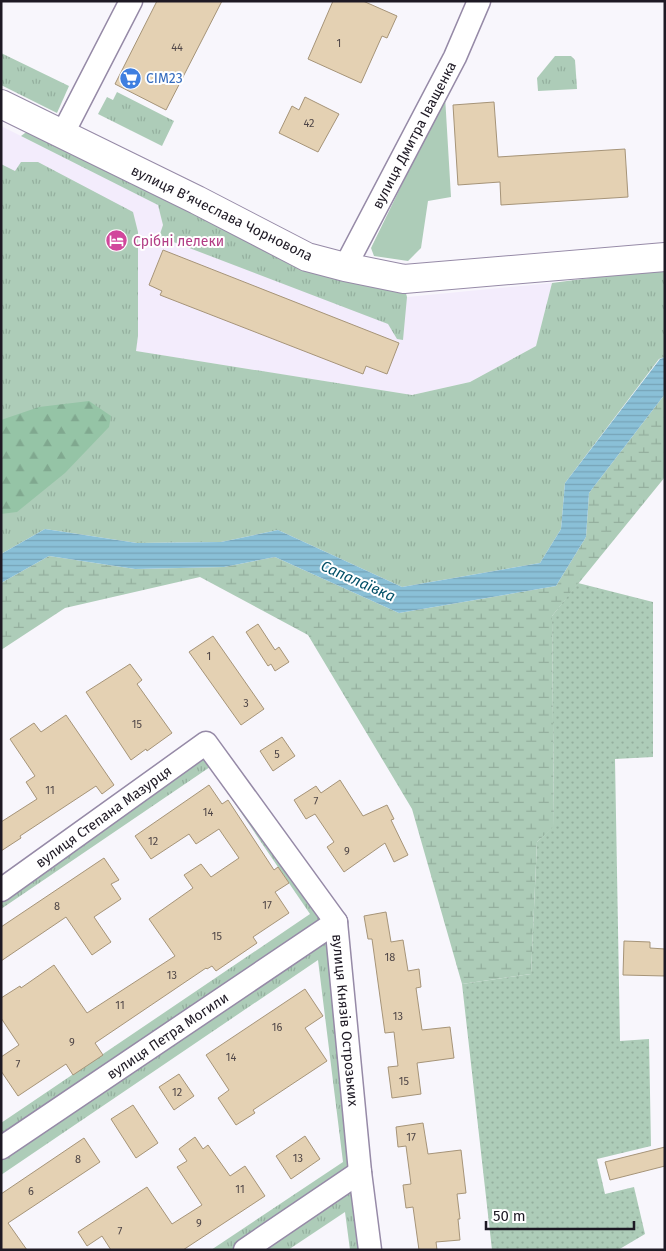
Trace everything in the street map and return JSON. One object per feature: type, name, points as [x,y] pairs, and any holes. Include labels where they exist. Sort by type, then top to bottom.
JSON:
[{"type":"street","points":[[62,135],[131,1]]},
{"type":"street","name":"вулиця Дмитра Іващенка","points":[[345,267],[455,57],[479,1]]},
{"type":"street","name":"вулиця Вʼячеслава Чорновола","points":[[1,104],[197,200],[307,257],[345,267],[404,279],[665,256]]},
{"type":"street","name":"вулиця Степана Мазурця","points":[[1,890],[206,743]]},
{"type":"street","name":"вулиця Князів Острозьких","points":[[206,743],[336,922],[360,1172],[370,1250]]},
{"type":"street","name":"вулиця Петра Могили","points":[[1,1148],[336,922]]},
{"type":"street","points":[[245,1250],[360,1172]]},
{"type":"shaded area","name":"Срібні лелеки","points":[[1,126],[305,278],[407,297],[552,283],[536,346],[470,382],[412,395],[135,351],[138,337],[1,371]]},
{"type":"green space","points":[[1,53],[69,86],[57,113],[1,85]]},
{"type":"green space","points":[[555,56],[571,56],[575,60],[577,89],[538,91],[537,78]]},
{"type":"green space","points":[[117,92],[174,121],[162,146],[98,114],[107,97],[113,100]]},
{"type":"green space","points":[[445,96],[451,197],[428,201],[421,248],[408,261],[374,256],[371,248]]},
{"type":"green space","points":[[29,130],[405,290],[407,297],[403,340],[397,339],[388,324],[171,241],[162,247],[156,246],[163,225],[158,205],[21,136]]},
{"type":"green space","points":[[21,162],[38,162],[133,212],[138,232],[138,336],[136,351],[412,395],[470,382],[536,346],[552,283],[665,268],[665,357],[659,359],[565,483],[561,529],[540,563],[402,587],[278,530],[221,542],[137,543],[45,529],[1,554],[1,164],[15,171]]},
{"type":"green space","points":[[665,394],[665,477],[552,616],[554,827],[537,842],[531,974],[462,984],[412,809],[308,635],[200,577],[65,608],[1,650],[1,583],[49,556],[135,569],[224,567],[275,557],[399,613],[556,586],[586,537],[589,493]]},
{"type":"green space","points":[[89,401],[111,416],[109,427],[65,473],[17,512],[1,514],[1,420],[39,407]]},
{"type":"green space","points":[[578,583],[653,602],[653,757],[615,759],[620,1041],[649,1039],[651,1146],[597,1159],[605,1194],[634,1187],[645,1234],[618,1250],[492,1250],[462,984],[531,974],[537,842],[554,826],[552,616]]},
{"type":"green space","points":[[204,754],[325,921],[1,1140],[1,1123],[310,914],[210,767],[1,909],[1,900]]},
{"type":"green space","points":[[329,935],[352,1169],[233,1250],[211,1250],[343,1162],[318,960],[1,1175],[1,1157]]},
{"type":"green space","points":[[354,1184],[362,1250],[350,1250],[345,1212],[288,1250],[257,1250]]},
{"type":"water","name":"Сапалаївка","points":[[665,357],[665,394],[589,493],[586,537],[556,586],[399,613],[275,557],[224,567],[135,569],[49,556],[1,583],[1,554],[45,529],[137,543],[221,542],[278,530],[402,587],[540,563],[561,529],[565,483],[660,359]]},
{"type":"building","points":[[157,1],[222,1],[166,110],[115,84]]},
{"type":"building","points":[[333,1],[363,1],[397,16],[387,38],[382,36],[361,83],[308,59]]},
{"type":"building","points":[[305,97],[339,114],[318,152],[279,133],[292,106],[299,110]]},
{"type":"building","points":[[494,102],[498,157],[625,149],[628,197],[501,205],[500,182],[458,185],[453,105]]},
{"type":"building","points":[[163,250],[399,343],[387,374],[366,366],[363,374],[160,295],[162,291],[149,285]]},
{"type":"building","points":[[258,624],[275,650],[279,647],[289,662],[275,671],[271,664],[268,666],[246,632]]},
{"type":"building","points":[[213,636],[264,709],[241,725],[189,652]]},
{"type":"building","points":[[130,664],[142,680],[137,684],[172,733],[131,760],[86,692]]},
{"type":"building","points":[[66,715],[114,785],[102,794],[96,786],[20,836],[21,838],[1,851],[1,822],[37,799],[26,782],[35,776],[10,739],[34,723],[41,732]]},
{"type":"building","points":[[282,737],[295,756],[273,771],[260,751]]},
{"type":"building","points":[[340,780],[363,816],[387,805],[394,819],[391,820],[408,855],[394,862],[385,843],[344,872],[327,847],[334,842],[315,814],[306,819],[294,800],[316,786],[321,793]]},
{"type":"building","points":[[209,785],[222,804],[228,800],[274,870],[278,867],[289,883],[275,892],[289,913],[253,937],[257,943],[216,971],[212,966],[206,968],[95,1043],[103,1055],[73,1075],[66,1064],[18,1096],[1,1071],[1,1057],[19,1045],[1,1018],[1,998],[20,986],[21,988],[54,965],[87,1013],[175,956],[149,919],[193,888],[184,875],[201,864],[211,877],[239,858],[219,829],[196,844],[189,834],[151,859],[135,836]]},
{"type":"building","points":[[104,858],[119,880],[111,884],[121,899],[94,917],[111,942],[92,955],[66,917],[1,961],[1,927]]},
{"type":"building","points":[[386,912],[391,942],[403,940],[408,971],[419,969],[421,987],[416,988],[422,1030],[450,1027],[454,1058],[417,1063],[421,1094],[392,1098],[388,1067],[398,1066],[394,1032],[385,1033],[372,939],[368,939],[364,916]]},
{"type":"building","points":[[624,941],[650,942],[650,948],[665,949],[665,976],[623,975]]},
{"type":"building","points":[[305,989],[323,1016],[305,1028],[327,1061],[253,1110],[255,1113],[236,1125],[218,1098],[229,1090],[206,1055]]},
{"type":"building","points":[[179,1074],[194,1096],[174,1110],[159,1087]]},
{"type":"building","points":[[133,1105],[158,1143],[136,1158],[111,1119]]},
{"type":"building","points":[[423,1123],[428,1154],[461,1150],[466,1193],[457,1194],[460,1240],[436,1242],[437,1250],[419,1250],[413,1207],[406,1208],[403,1185],[411,1184],[406,1146],[398,1147],[396,1127]]},
{"type":"building","points":[[305,1136],[320,1159],[291,1179],[276,1156]]},
{"type":"building","points":[[195,1137],[203,1149],[208,1145],[230,1176],[245,1166],[265,1196],[183,1250],[111,1250],[102,1236],[87,1246],[78,1232],[147,1187],[172,1224],[202,1205],[177,1167],[187,1161],[179,1149]]},
{"type":"building","points":[[84,1138],[100,1162],[8,1223],[27,1250],[1,1250],[1,1194]]},
{"type":"building","points":[[665,1147],[665,1166],[610,1180],[605,1162]]},
{"type":"place","name":"СІМ23","points":[[130,78]]},
{"type":"place","name":"Срібні лелеки","points":[[117,241]]}]
